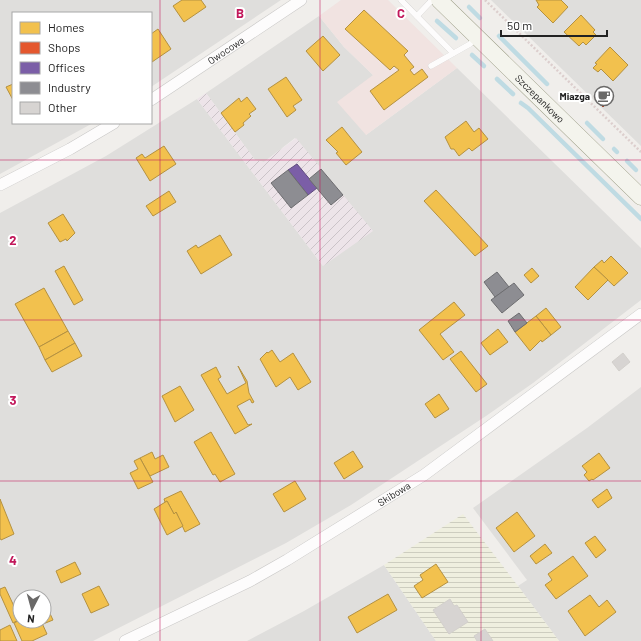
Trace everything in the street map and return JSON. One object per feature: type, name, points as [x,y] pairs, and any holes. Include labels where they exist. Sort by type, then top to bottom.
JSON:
[{"type":"street","name":"Owocowa","points":[[152,99],[301,0]]},
{"type":"street","name":"Szczepankowo","points":[[438,0],[641,197]]},
{"type":"street","points":[[0,185],[70,149],[112,124]]},
{"type":"street","name":"Skibowa","points":[[125,641],[269,571],[424,475],[641,314]]},
{"type":"lane","points":[[401,0],[453,53]]},
{"type":"lane","points":[[417,16],[432,0]]},
{"type":"lane","points":[[431,66],[470,44],[477,37]]},
{"type":"path","points":[[485,0],[641,152]]},
{"type":"shaded area","points":[[0,0],[281,0],[152,86],[152,12],[12,12],[12,124],[91,124],[0,174]]},
{"type":"shaded area","points":[[341,0],[388,0],[457,68],[366,135],[337,102],[373,75],[344,47],[319,16]]},
{"type":"shaded area","points":[[491,0],[641,0],[641,146],[602,108]]},
{"type":"shaded area","points":[[319,16],[344,47],[373,75],[366,135],[457,68],[641,248],[641,300],[533,383],[486,416],[351,505],[286,543],[93,641],[0,641],[0,213],[106,156],[197,99],[323,266],[295,138],[264,162],[255,160],[206,93]]},
{"type":"shaded area","points":[[206,93],[255,160],[264,162],[296,138],[373,231],[323,266],[197,99]]},
{"type":"shaded area","points":[[641,387],[641,641],[559,641],[518,586],[527,580],[473,508],[587,428]]},
{"type":"shaded area","points":[[384,565],[436,641],[247,641],[304,611]]},
{"type":"green space","points":[[463,514],[559,641],[436,641],[384,565]]},
{"type":"building: Homes","points":[[182,0],[201,0],[206,7],[184,22],[173,6]]},
{"type":"building: Homes","points":[[536,0],[561,0],[568,7],[553,23],[537,7],[539,5]]},
{"type":"building: Homes","points":[[364,10],[408,51],[404,55],[414,67],[410,70],[414,75],[422,69],[428,77],[384,110],[370,91],[399,70],[394,66],[390,70],[345,29]]},
{"type":"building: Homes","points":[[581,15],[595,30],[593,32],[596,35],[586,45],[583,42],[579,46],[564,32]]},
{"type":"building: Homes","points":[[158,29],[171,49],[152,62],[152,33]]},
{"type":"building: Homes","points":[[323,36],[340,55],[323,71],[306,51]]},
{"type":"building: Homes","points":[[610,47],[628,65],[613,81],[601,69],[598,72],[593,68],[597,64],[595,63]]},
{"type":"building: Homes","points":[[286,77],[302,100],[293,106],[296,110],[287,117],[268,89]]},
{"type":"building: Homes","points":[[12,84],[12,98],[6,87]]},
{"type":"building: Homes","points":[[247,97],[256,109],[249,114],[251,116],[243,123],[244,125],[235,132],[221,113],[239,98],[241,102]]},
{"type":"building: Homes","points":[[466,121],[474,132],[479,128],[488,139],[472,151],[469,148],[459,156],[454,149],[451,149],[445,137]]},
{"type":"building: Homes","points":[[342,127],[362,152],[346,165],[336,153],[338,152],[326,140]]},
{"type":"building: Homes","points":[[164,146],[176,164],[150,181],[136,158],[142,154],[145,158]]},
{"type":"building: Homes","points":[[436,190],[488,246],[475,256],[424,201]]},
{"type":"building: Homes","points":[[169,191],[176,202],[153,216],[146,206]]},
{"type":"building: Homes","points":[[63,214],[75,233],[67,241],[66,239],[60,242],[48,223]]},
{"type":"building: Homes","points":[[220,235],[232,255],[201,274],[187,251],[196,245],[198,248]]},
{"type":"building: Homes","points":[[611,256],[628,273],[614,286],[594,267],[602,260],[604,263]]},
{"type":"building: Homes","points":[[64,266],[83,300],[74,305],[55,271]]},
{"type":"building: Homes","points":[[594,267],[608,280],[588,300],[575,287]]},
{"type":"building: Homes","points":[[532,268],[539,276],[531,283],[524,275]]},
{"type":"building: Homes","points":[[44,288],[68,331],[39,347],[15,304]]},
{"type":"building: Homes","points":[[454,302],[465,315],[440,334],[454,352],[443,360],[419,330]]},
{"type":"building: Homes","points":[[546,308],[561,327],[551,335],[536,316]]},
{"type":"building: Homes","points":[[536,316],[551,335],[542,342],[541,340],[530,351],[515,332]]},
{"type":"building: Homes","points":[[498,329],[508,342],[490,355],[481,343]]},
{"type":"building: Homes","points":[[68,331],[75,343],[45,360],[39,347]]},
{"type":"building: Homes","points":[[75,343],[82,356],[52,372],[45,360]]},
{"type":"building: Homes","points":[[272,350],[280,362],[293,353],[311,382],[298,390],[290,377],[276,387],[260,359],[267,352],[268,353]]},
{"type":"building: Homes","points":[[461,351],[487,384],[476,392],[450,359]]},
{"type":"building: Homes","points":[[238,366],[247,381],[249,393],[254,402],[252,403],[250,399],[237,406],[248,425],[252,424],[235,434],[201,375],[216,367],[221,377],[218,379],[227,394],[246,383]]},
{"type":"building: Homes","points":[[180,386],[194,410],[175,422],[162,396]]},
{"type":"building: Homes","points":[[439,394],[449,409],[435,418],[425,404]]},
{"type":"building: Homes","points":[[211,432],[235,474],[220,482],[215,474],[213,475],[194,442]]},
{"type":"building: Homes","points":[[353,451],[363,467],[344,479],[334,463]]},
{"type":"building: Homes","points":[[152,452],[155,459],[163,455],[169,467],[150,476],[140,458]]},
{"type":"building: Homes","points":[[599,453],[610,468],[593,480],[592,479],[589,481],[584,475],[587,472],[582,466]]},
{"type":"building: Homes","points":[[140,458],[153,482],[138,489],[130,473],[138,469],[134,461]]},
{"type":"building: Homes","points":[[295,481],[306,499],[284,512],[273,494]]},
{"type":"building: Homes","points":[[607,489],[612,498],[598,508],[592,500]]},
{"type":"building: Homes","points":[[181,491],[200,524],[185,532],[176,512],[174,514],[167,501],[165,502],[164,499]]},
{"type":"building: Homes","points":[[0,499],[14,534],[1,540],[0,538]]},
{"type":"building: Homes","points":[[167,501],[174,514],[176,512],[183,526],[167,535],[154,509]]},
{"type":"building: Homes","points":[[517,512],[535,536],[514,552],[496,528]]},
{"type":"building: Homes","points":[[595,536],[606,550],[596,558],[585,543]]},
{"type":"building: Homes","points":[[545,544],[552,553],[536,564],[530,556]]},
{"type":"building: Homes","points":[[573,556],[588,576],[556,599],[545,585],[552,580],[548,574]]},
{"type":"building: Homes","points":[[75,562],[81,574],[61,583],[56,571]]},
{"type":"building: Homes","points":[[436,564],[448,582],[422,598],[414,586],[423,580],[420,575]]},
{"type":"building: Homes","points":[[99,586],[109,605],[91,613],[82,594]]},
{"type":"building: Homes","points":[[5,587],[12,602],[12,621],[0,594],[0,589]]},
{"type":"building: Homes","points":[[388,594],[397,610],[357,633],[348,617]]},
{"type":"building: Homes","points":[[590,595],[599,607],[607,600],[616,612],[585,636],[568,611]]},
{"type":"building: Homes","points":[[10,625],[17,641],[0,641],[0,630]]},
{"type":"building: Homes","points":[[17,629],[45,629],[47,634],[32,641],[22,641]]},
{"type":"building: Shops","name":"Miazga","points":[[604,86],[614,96],[603,107],[594,97]]},
{"type":"building: Offices","points":[[297,164],[317,188],[308,195],[288,170]]},
{"type":"building: Industry","points":[[321,169],[343,195],[331,205],[309,179]]},
{"type":"building: Industry","points":[[288,170],[308,195],[291,208],[271,183]]},
{"type":"building: Industry","points":[[497,272],[509,287],[495,297],[484,282]]},
{"type":"building: Industry","points":[[514,283],[524,295],[502,313],[491,300]]},
{"type":"building: Industry","points":[[519,313],[527,323],[515,332],[508,321]]},
{"type":"building: Other","points":[[623,353],[630,362],[619,371],[612,362]]},
{"type":"building: Other","points":[[450,599],[454,606],[457,605],[468,622],[449,634],[433,610]]},
{"type":"building: Other","points":[[485,629],[493,641],[477,641],[474,636]]},
{"type":"waterway","points":[[469,7],[480,18]]},
{"type":"waterway","points":[[437,21],[456,38]]},
{"type":"waterway","points":[[499,36],[547,84]]},
{"type":"waterway","points":[[472,55],[484,66]]},
{"type":"waterway","points":[[497,79],[513,94]]},
{"type":"waterway","points":[[521,103],[528,108],[641,219]]},
{"type":"waterway","points":[[587,123],[603,139]]},
{"type":"waterway","points":[[614,149],[617,152]]},
{"type":"waterway","points":[[627,161],[636,170]]},
{"type":"place","name":"Miazga","points":[[604,96]]}]
